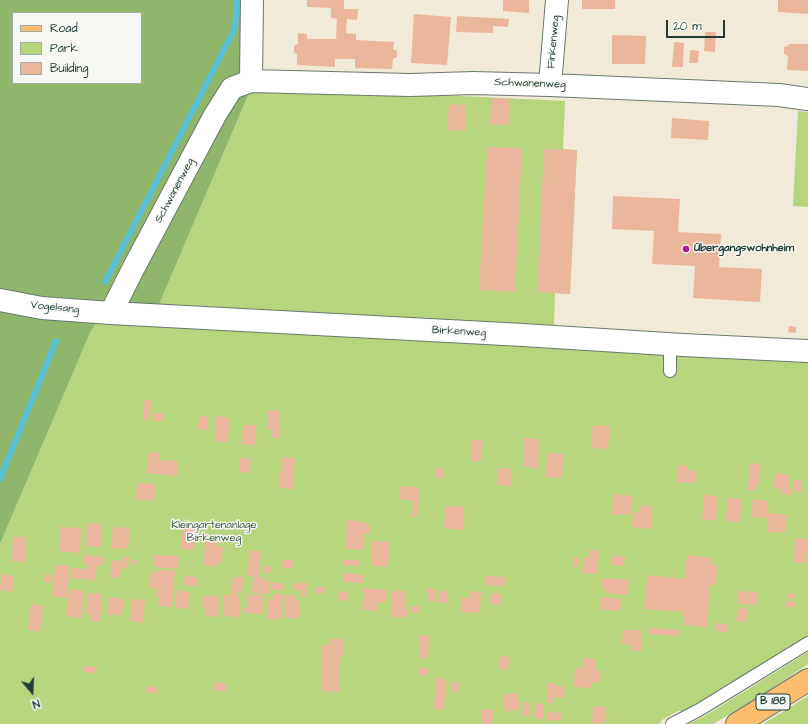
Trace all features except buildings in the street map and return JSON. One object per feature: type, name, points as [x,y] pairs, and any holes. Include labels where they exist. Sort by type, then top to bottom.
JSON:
[{"type":"main road","name":"B 188","points":[[737,724],[808,680]]},
{"type":"street","points":[[251,81],[252,0]]},
{"type":"street","name":"Finkenweg","points":[[550,85],[557,0]]},
{"type":"street","name":"Schwanenweg","points":[[111,313],[215,115],[232,88],[251,81],[410,85],[473,82],[779,95],[808,99]]},
{"type":"street","name":"Vogelsang","points":[[0,300],[42,308],[111,313]]},
{"type":"street","name":"Birkenweg","points":[[111,313],[509,334],[670,345],[808,351]]},
{"type":"lane","points":[[670,345],[670,372]]},
{"type":"lane","points":[[672,724],[699,710],[808,643]]},
{"type":"green space","points":[[0,0],[250,0],[252,86],[158,307],[44,299],[0,291]]},
{"type":"green space","points":[[252,86],[565,101],[563,149],[577,150],[570,294],[555,293],[554,328],[158,307]]},
{"type":"green space","points":[[798,111],[808,112],[808,207],[793,206]]},
{"type":"green space","points":[[0,309],[96,323],[90,333],[0,544]]},
{"type":"green space","name":"Kleingartenanlage Birkenweg","points":[[96,323],[808,360],[808,636],[684,711],[678,711],[662,720],[659,724],[0,724],[0,544],[90,333]]},
{"type":"green space","points":[[808,652],[808,664],[761,696],[713,724],[688,724],[703,717]]},
{"type":"green space","points":[[808,696],[808,724],[763,724],[784,711]]},
{"type":"waterway","points":[[105,282],[235,28],[237,0]]},
{"type":"waterway","points":[[0,479],[56,341]]},
{"type":"place","name":"Übergangswohnheim","points":[[686,249]]}]
